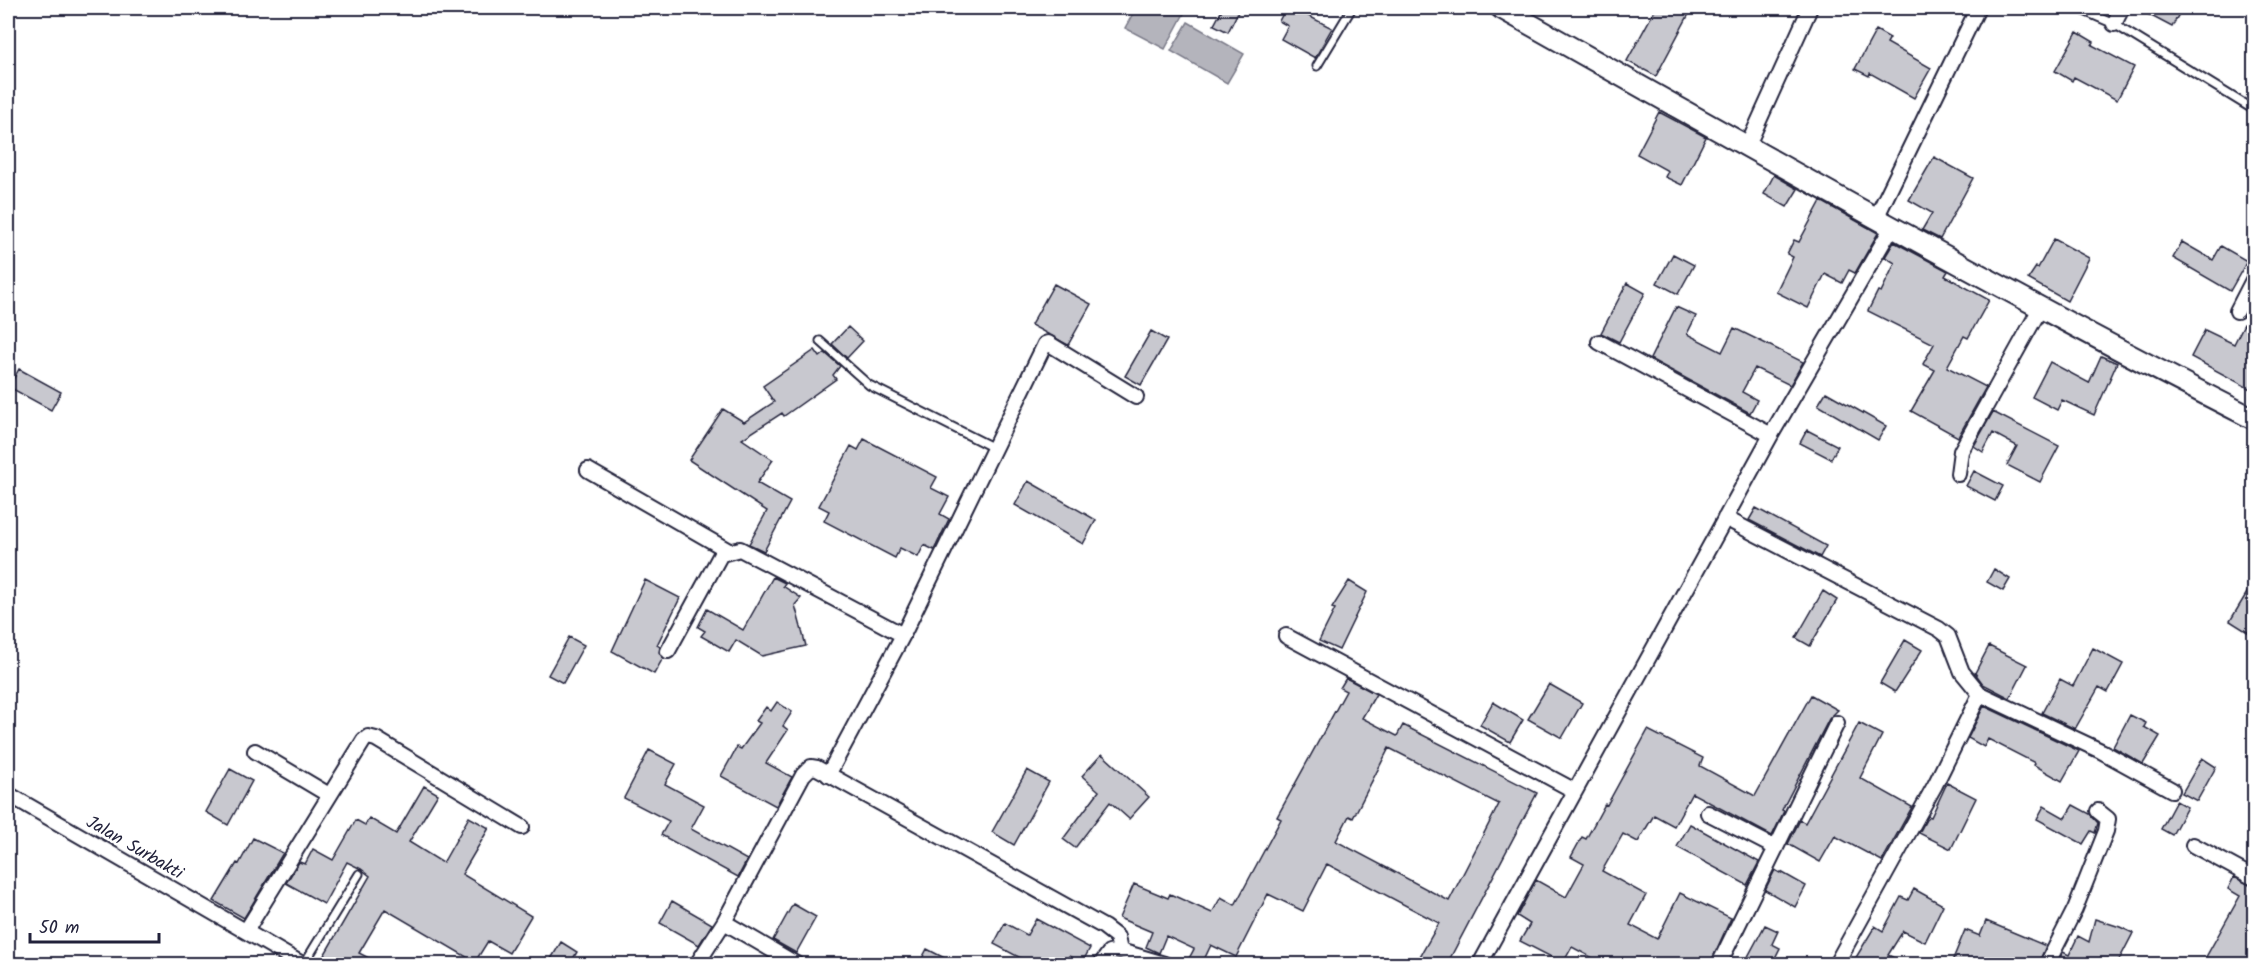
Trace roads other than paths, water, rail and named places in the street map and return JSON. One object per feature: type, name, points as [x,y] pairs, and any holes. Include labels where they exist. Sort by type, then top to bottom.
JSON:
[{"type":"street","points":[[1501,8],[1884,222],[2254,419]]},
{"type":"street","points":[[1747,147],[1810,8]]},
{"type":"street","points":[[1480,964],[1771,435],[1884,222],[1978,8]]},
{"type":"street","points":[[2115,24],[2122,8]]},
{"type":"street","points":[[2237,311],[2254,278]]},
{"type":"street","points":[[1958,474],[1961,451],[2042,307]]},
{"type":"street","points":[[1599,342],[1771,435]]},
{"type":"street","points":[[828,775],[903,634],[1046,343],[1136,397]]},
{"type":"street","points":[[588,470],[729,551]]},
{"type":"street","points":[[1725,518],[1939,629],[1948,636],[1962,672],[1980,694],[2101,751],[2172,790]]},
{"type":"street","points":[[668,651],[721,554],[740,549],[903,634]]},
{"type":"street","points":[[1286,636],[1575,791]]},
{"type":"street","points":[[1836,964],[1935,785],[1980,694]]},
{"type":"street","points":[[1719,964],[1837,723]]},
{"type":"street","points":[[246,931],[364,740],[371,737],[522,827]]},
{"type":"street","points":[[255,751],[329,795]]},
{"type":"street","points":[[697,964],[724,922],[803,775],[811,767],[818,768],[1104,927],[1117,937],[1120,951]]},
{"type":"street","name":"Jalan Surbakti","points":[[8,794],[303,964]]},
{"type":"street","points":[[2047,964],[2075,909],[2106,831],[2108,819],[2098,811]]},
{"type":"street","points":[[1708,813],[1776,848]]},
{"type":"street","points":[[2193,845],[2254,878]]},
{"type":"street","points":[[724,922],[796,964]]},
{"type":"street","points":[[1101,964],[1109,953],[1120,951],[1164,964]]},
{"type":"lane","points":[[1317,66],[1352,8]]},
{"type":"lane","points":[[2077,8],[2115,24],[2254,110]]},
{"type":"lane","points":[[820,341],[869,385],[994,448]]},
{"type":"lane","points":[[303,964],[359,874]]}]
